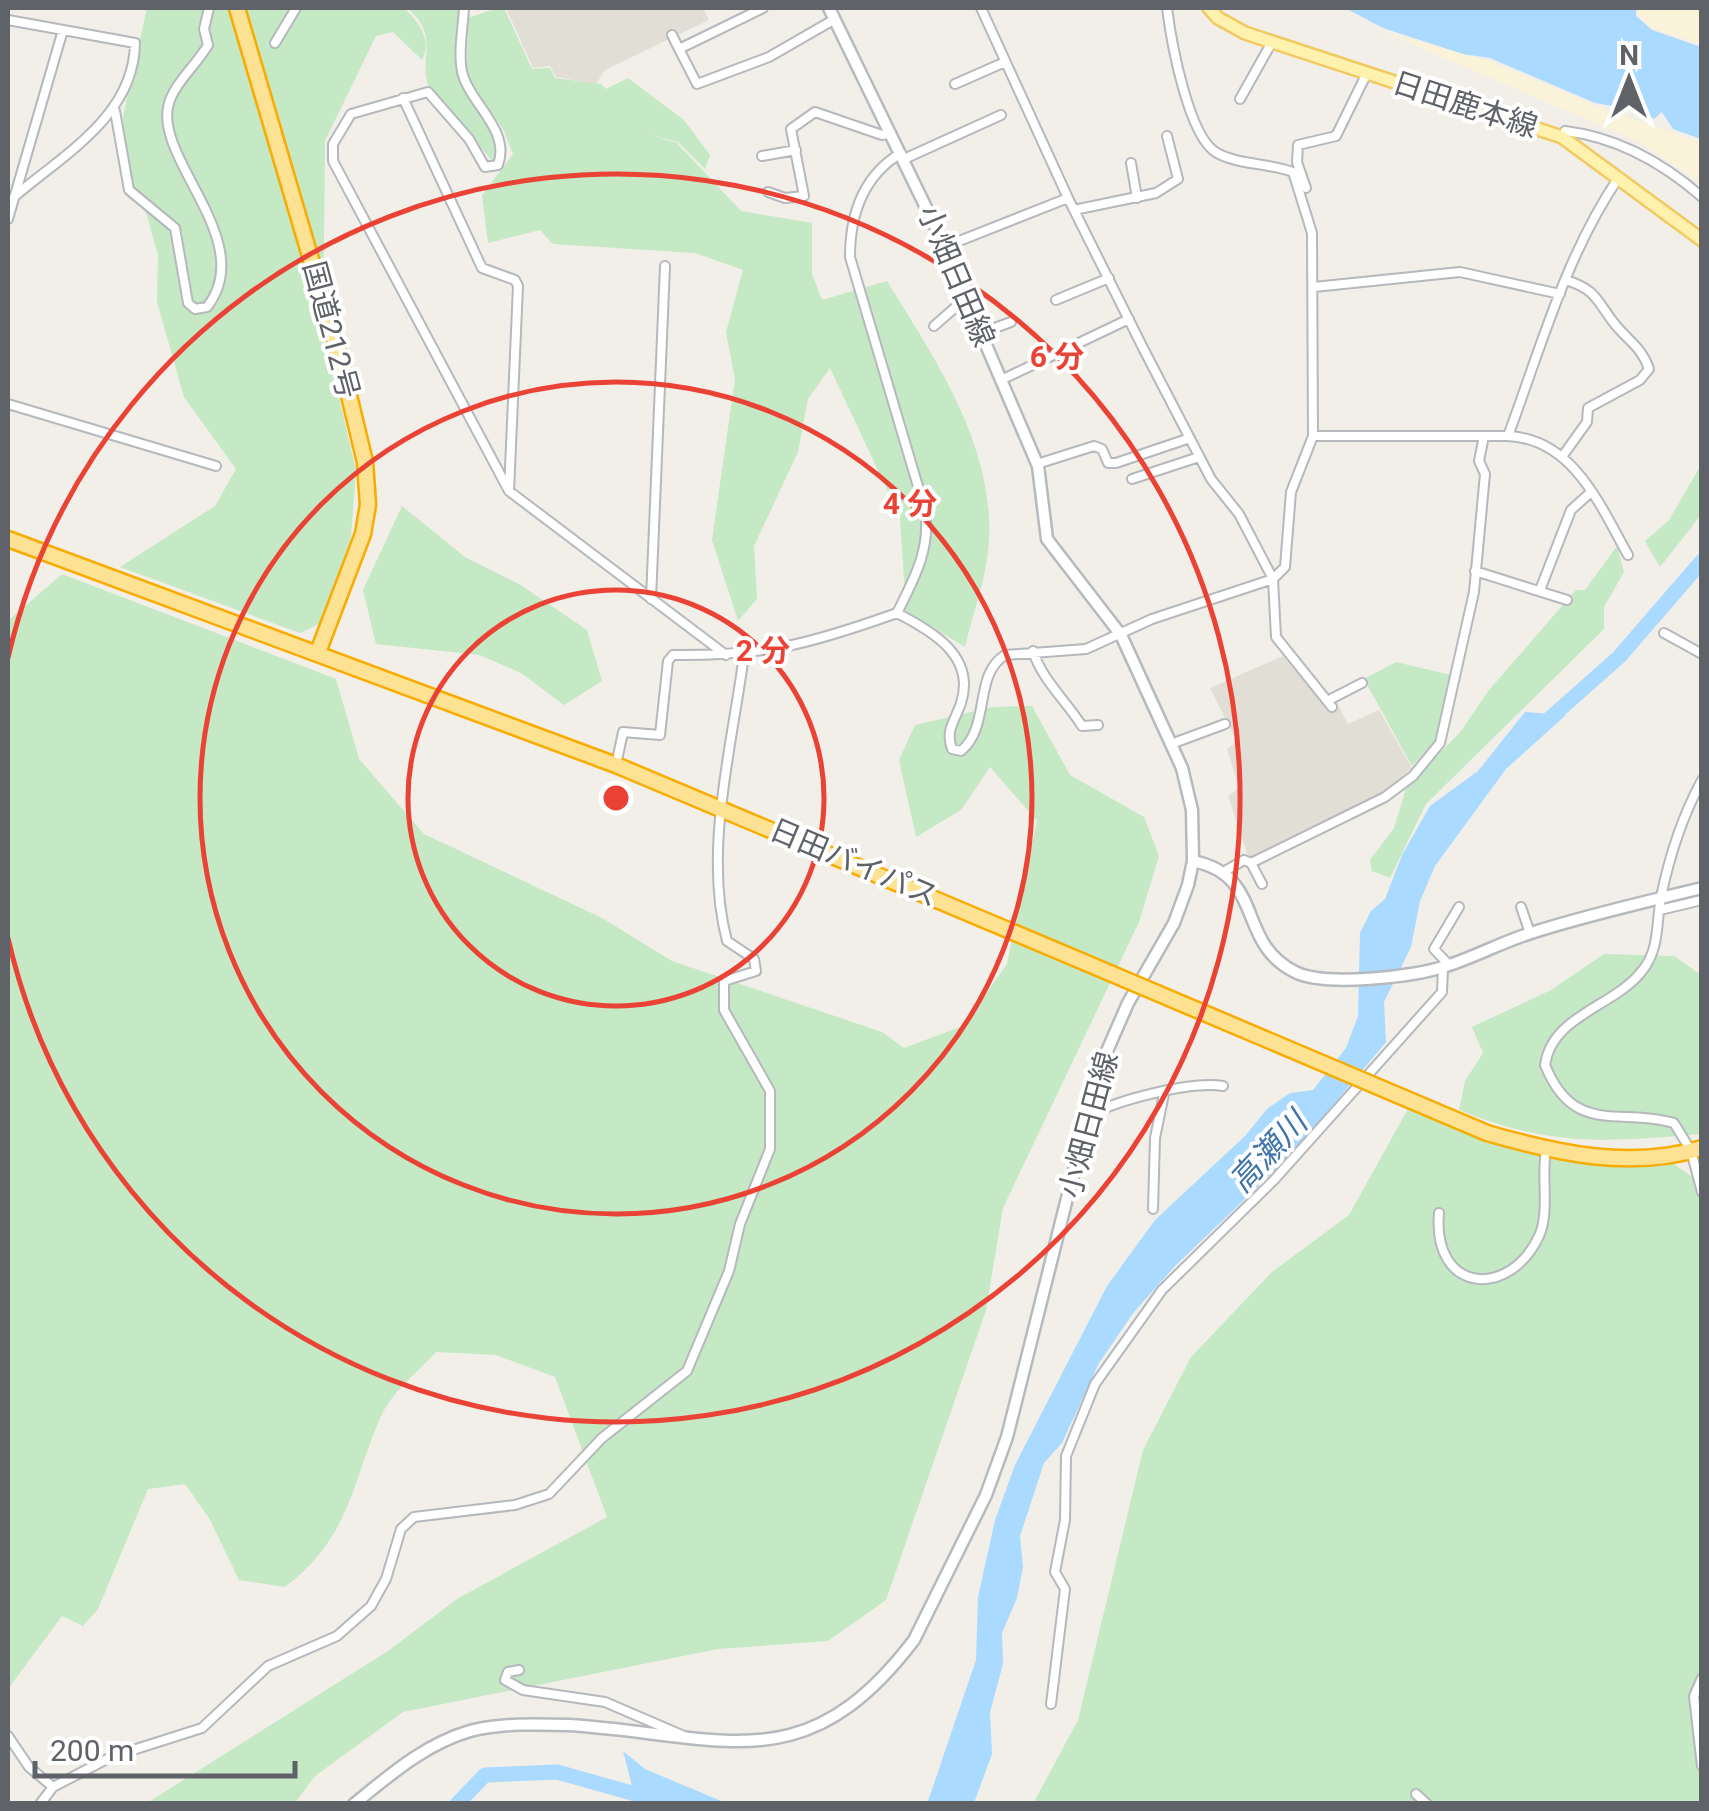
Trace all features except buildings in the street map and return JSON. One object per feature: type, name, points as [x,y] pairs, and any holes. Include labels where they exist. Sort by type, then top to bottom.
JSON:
[{"type":"highway","name":"国道212号","points":[[237,8],[340,358],[368,482],[364,534],[318,652]]},
{"type":"highway","name":"日田バイパス","points":[[8,539],[318,652],[724,808],[1487,1133],[1586,1157],[1696,1150]]},
{"type":"main road","name":"小畑日田線","points":[[354,1804],[428,1748],[471,1731],[546,1724],[768,1741],[815,1730],[861,1699],[914,1640],[986,1495],[1007,1436],[1100,1067],[1128,1003],[1174,923],[1193,861],[1190,796],[1171,744],[1121,634],[1047,540],[1037,464],[903,156],[830,8]]},
{"type":"main road","name":"日田鹿本線","points":[[1209,8],[1232,27],[1272,42],[1562,136],[1702,240]]},
{"type":"main road","points":[[1193,861],[1232,875],[1258,933],[1287,968],[1321,980],[1420,972],[1446,966],[1530,933],[1660,904],[1702,888]]},
{"type":"street","points":[[114,111],[125,181],[139,202],[175,228],[188,303],[196,308],[207,307],[216,286],[219,240],[174,141],[168,116],[172,96],[208,46],[204,29],[209,8]]},
{"type":"street","points":[[275,43],[296,8]]},
{"type":"street","points":[[464,8],[461,65],[472,95],[500,138],[498,164],[486,167],[469,139],[428,92],[351,114],[333,144],[333,161],[509,491],[726,656]]},
{"type":"street","points":[[679,49],[763,8]]},
{"type":"street","points":[[981,8],[1068,198],[1210,479],[1239,514],[1273,579],[1276,637],[1329,704],[1362,683]]},
{"type":"street","points":[[1168,8],[1178,66],[1203,139],[1214,152],[1293,172],[1309,221]]},
{"type":"street","points":[[8,20],[135,43],[135,65],[114,111],[14,197]]},
{"type":"street","points":[[672,35],[697,84],[769,57],[835,20]]},
{"type":"street","points":[[8,219],[63,30]]},
{"type":"street","points":[[1240,99],[1272,42]]},
{"type":"street","points":[[956,84],[1005,62]]},
{"type":"street","points":[[897,614],[940,638],[954,652],[963,673],[962,702],[950,728],[952,749],[961,750],[972,742],[995,662],[1006,655],[1086,649],[1152,619],[1273,579],[1285,566],[1292,492],[1313,436],[1314,287],[1298,145],[1336,136],[1367,74]]},
{"type":"street","points":[[403,98],[482,268],[515,280],[518,286],[509,491]]},
{"type":"street","points":[[768,192],[786,198],[804,196],[791,129],[816,112],[882,135],[891,133]]},
{"type":"street","points":[[616,765],[623,732],[660,735],[668,660],[673,655],[744,656],[804,646],[897,614],[918,570],[928,528],[850,257],[850,232],[862,195],[878,171],[903,156],[1001,114]]},
{"type":"street","points":[[1565,131],[1604,138],[1629,149],[1702,197]]},
{"type":"street","points":[[1074,210],[1156,193],[1178,179],[1168,136]]},
{"type":"street","points":[[762,156],[796,150]]},
{"type":"street","points":[[1131,163],[1136,198]]},
{"type":"street","points":[[1508,436],[1590,220],[1619,177]]},
{"type":"street","points":[[944,247],[1068,198]]},
{"type":"street","points":[[652,599],[665,266]]},
{"type":"street","points":[[1314,287],[1460,272],[1560,294]]},
{"type":"street","points":[[1056,300],[1108,278]]},
{"type":"street","points":[[1564,454],[1587,422],[1588,408],[1640,380],[1650,368],[1644,353],[1612,322],[1603,302],[1582,285],[1566,280]]},
{"type":"street","points":[[934,326],[966,298]]},
{"type":"street","points":[[1001,380],[1129,319]]},
{"type":"street","points":[[981,333],[1011,322]]},
{"type":"street","points":[[8,404],[216,466]]},
{"type":"street","points":[[1313,436],[1508,436],[1564,454],[1628,555]]},
{"type":"street","points":[[1225,871],[1236,862],[1251,863],[1385,797],[1413,776],[1440,742],[1474,592],[1484,474],[1479,460],[1484,436]]},
{"type":"street","points":[[1037,464],[1094,446],[1112,464],[1190,438]]},
{"type":"street","points":[[1132,479],[1200,457]]},
{"type":"street","points":[[1540,590],[1571,510],[1590,492]]},
{"type":"street","points":[[1475,571],[1567,600]]},
{"type":"street","points":[[1664,633],[1702,654]]},
{"type":"street","points":[[1033,652],[1039,672],[1056,685],[1082,726],[1098,725]]},
{"type":"street","points":[[40,1804],[52,1787],[133,1748],[202,1728],[268,1666],[337,1636],[370,1606],[386,1579],[401,1529],[414,1517],[514,1505],[550,1494],[602,1438],[688,1371],[730,1270],[740,1224],[770,1149],[770,1092],[724,1010],[724,981],[756,971],[754,959],[727,941],[720,919],[719,842],[744,656]]},
{"type":"street","points":[[1171,744],[1225,724]]},
{"type":"street","points":[[1702,780],[1660,904],[1656,944],[1640,975],[1568,1025],[1554,1039],[1545,1065],[1559,1092],[1572,1103],[1610,1119],[1674,1124],[1696,1150],[1702,1192]]},
{"type":"street","points":[[1251,863],[1262,884]]},
{"type":"street","points":[[1660,904],[1702,900]]},
{"type":"street","points":[[1051,1704],[1065,1590],[1055,1572],[1065,1520],[1063,1473],[1095,1384],[1162,1290],[1285,1168],[1442,992],[1446,966],[1434,948],[1459,907]]},
{"type":"street","points":[[1521,907],[1530,933]]},
{"type":"street","points":[[1088,1116],[1116,1100],[1207,1084],[1223,1086]]},
{"type":"street","points":[[1153,1210],[1155,1138],[1164,1094]]},
{"type":"street","points":[[1439,1214],[1440,1252],[1458,1273],[1480,1280],[1505,1272],[1519,1263],[1540,1233],[1546,1150]]},
{"type":"street","points":[[519,1670],[508,1672],[505,1680],[524,1690],[605,1702],[684,1736]]},
{"type":"street","points":[[1702,1678],[1694,1696],[1702,1766]]},
{"type":"street","points":[[8,1736],[29,1767],[52,1787]]},
{"type":"street","points":[[1416,1794],[1427,1804]]},
{"type":"shaded area","points":[[506,8],[703,8],[709,20],[605,70],[596,84],[556,77],[550,66],[533,68]]},
{"type":"shaded area","points":[[1283,656],[1324,706],[1337,703],[1348,724],[1379,710],[1412,768],[1385,792],[1249,859],[1228,796],[1239,788],[1227,749],[1237,742],[1210,688]]},
{"type":"green space","points":[[147,8],[404,8],[425,38],[422,60],[393,32],[376,36],[325,141],[323,330],[356,470],[351,537],[321,623],[300,633],[120,567],[215,506],[236,469],[184,397],[157,302],[158,255],[142,198],[127,175],[123,116]]},
{"type":"green space","points":[[408,8],[461,8],[458,65],[495,134],[497,158],[493,162],[428,85],[426,38]]},
{"type":"green space","points":[[504,8],[532,69],[550,68],[555,78],[601,84],[606,89],[628,78],[684,120],[710,155],[705,169],[678,142],[647,134],[677,143],[741,211],[812,223],[812,274],[822,300],[887,281],[958,405],[982,471],[988,506],[988,555],[965,647],[906,611],[900,517],[830,368],[808,399],[798,452],[754,546],[757,599],[738,621],[712,540],[735,379],[726,332],[743,270],[695,253],[553,244],[540,230],[488,243],[482,195],[513,154],[504,131],[467,77],[468,18]]},
{"type":"green space","points":[[1701,465],[1701,515],[1660,567],[1645,541],[1669,520]]},
{"type":"green space","points":[[402,506],[465,557],[519,584],[587,630],[602,681],[564,705],[521,673],[480,655],[376,644],[363,590]]},
{"type":"green space","points":[[1617,546],[1624,572],[1604,607],[1604,629],[1426,804],[1390,878],[1372,871],[1370,860],[1394,828],[1406,789],[1461,731],[1489,690],[1576,590],[1585,590]]},
{"type":"green space","points":[[62,574],[336,679],[359,759],[424,834],[602,918],[672,961],[882,1032],[904,1048],[963,1026],[1007,964],[1037,821],[990,767],[961,810],[916,837],[899,760],[915,725],[993,707],[1032,706],[1070,775],[1144,817],[1159,856],[1139,922],[1003,1208],[986,1310],[886,1600],[828,1641],[718,1649],[403,1712],[315,1776],[295,1803],[147,1803],[388,1651],[457,1599],[607,1517],[555,1377],[496,1355],[436,1352],[386,1407],[336,1529],[307,1568],[285,1587],[239,1580],[209,1518],[185,1484],[148,1489],[98,1609],[83,1626],[62,1616],[8,1689],[8,621]]},
{"type":"green space","points":[[1396,662],[1451,675],[1436,740],[1412,766],[1364,679]]},
{"type":"green space","points":[[1604,954],[1674,956],[1701,975],[1701,1134],[1579,1139],[1522,1130],[1459,1110],[1465,1081],[1483,1053],[1472,1027],[1551,990]]},
{"type":"green space","points":[[1409,1107],[1518,1151],[1581,1163],[1668,1160],[1701,1183],[1701,1803],[1033,1804],[1078,1720],[1143,1450],[1191,1357],[1272,1272],[1349,1215]]},
{"type":"sand","points":[[1638,8],[1701,8],[1701,44],[1653,29],[1638,15]]},
{"type":"sand","points":[[1381,31],[1492,62],[1609,111],[1701,142],[1701,183],[1637,141]]},
{"type":"water","points":[[1345,8],[1636,8],[1636,16],[1652,30],[1701,47],[1701,139],[1673,129],[1662,112],[1654,119],[1641,111],[1595,103],[1490,58],[1463,54],[1383,28]]},
{"type":"water","points":[[1525,712],[1566,715],[1506,769],[1435,866],[1420,901],[1411,947],[1384,1002],[1386,1042],[1293,1153],[1176,1265],[1134,1312],[1099,1363],[1062,1443],[1044,1463],[1020,1536],[1023,1567],[1017,1598],[1002,1633],[1003,1664],[990,1712],[992,1754],[974,1803],[927,1804],[976,1660],[978,1597],[995,1520],[1015,1465],[1107,1286],[1155,1220],[1245,1136],[1268,1108],[1290,1093],[1313,1090],[1346,1048],[1358,1016],[1360,933],[1371,911],[1385,899],[1402,855],[1430,806],[1478,771]]},
{"type":"water","points":[[623,1751],[645,1769],[726,1803],[650,1803],[635,1797]]},
{"type":"waterway","name":"高瀬川","points":[[1540,727],[1619,657],[1702,561]]},
{"type":"waterway","name":"高瀬川","points":[[457,1804],[485,1775],[557,1772],[671,1804]]}]
